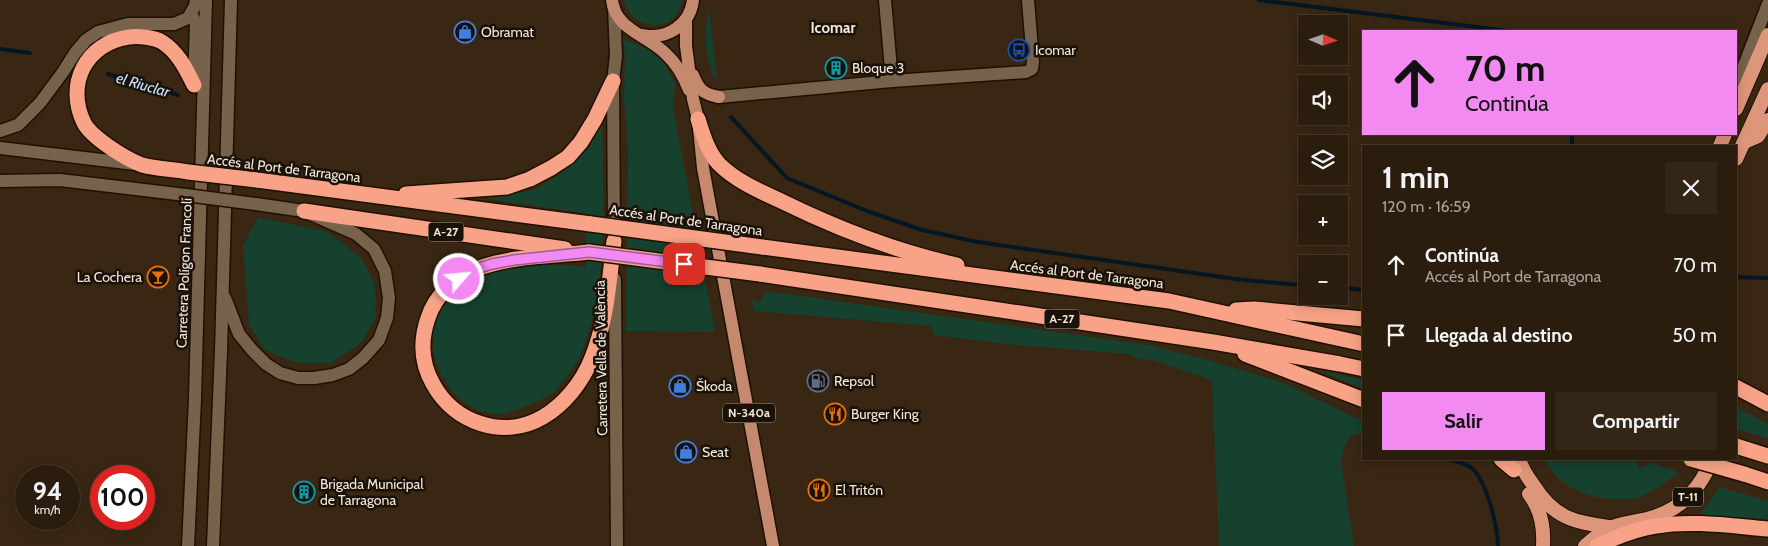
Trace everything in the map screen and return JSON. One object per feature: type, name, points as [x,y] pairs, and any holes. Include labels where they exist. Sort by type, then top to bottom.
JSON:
[{"type":"highway","points":[[1737,106],[1768,35]]},
{"type":"highway","points":[[142,164],[114,150],[100,140],[85,124],[77,100],[78,82],[83,67],[104,44],[118,39],[137,36],[161,41],[172,50],[181,61],[194,85]]},
{"type":"highway","points":[[382,197],[438,191],[491,189],[530,179],[568,157],[581,142],[596,119],[613,80]]},
{"type":"highway","points":[[1737,106],[1738,81]]},
{"type":"highway","points":[[1737,157],[1768,89]]},
{"type":"highway","points":[[698,119],[708,148],[718,163],[734,177],[816,218],[896,249],[939,261],[1056,287]]},
{"type":"highway","points":[[1744,142],[1758,136],[1768,120]]},
{"type":"highway","name":"Accés al Port de Tarragona","points":[[142,164],[188,172],[1170,301],[1362,344]]},
{"type":"highway","name":"A-27","points":[[304,211],[589,252],[760,274],[1213,342],[1362,369]]},
{"type":"highway","points":[[589,252],[492,264],[476,269],[442,292],[431,309],[424,331],[422,354],[428,375],[438,394],[452,409],[470,420],[488,426],[508,427],[529,423],[543,417],[572,392],[583,377],[591,360],[605,316],[614,241]]},
{"type":"highway","points":[[1218,311],[1254,309],[1362,319]]},
{"type":"highway","points":[[1213,342],[1362,399]]},
{"type":"highway","points":[[1332,388],[1362,404]]},
{"type":"highway","points":[[1737,388],[1768,404]]},
{"type":"highway","points":[[1737,397],[1768,413]]},
{"type":"highway","points":[[1737,446],[1768,456]]},
{"type":"highway","points":[[1695,460],[1768,482]]},
{"type":"highway","name":"T-11","points":[[1585,546],[1610,528],[1649,519],[1673,510],[1699,484],[1711,460]]},
{"type":"highway","points":[[1516,462],[1535,501],[1540,516],[1544,534],[1543,546]]},
{"type":"highway","name":"T-11","points":[[1516,462],[1546,504],[1559,513],[1580,522],[1610,528]]},
{"type":"highway","name":"T-11","points":[[1546,504],[1551,530],[1550,546]]},
{"type":"highway","points":[[1597,546],[1655,526],[1682,524],[1768,529]]},
{"type":"highway","points":[[1610,528],[1636,531]]},
{"type":"main road","name":"N-340a","points":[[693,0],[692,8],[686,19],[686,46],[693,99]]},
{"type":"main road","name":"N-340a","points":[[613,4],[617,16],[626,27],[666,53],[684,77],[693,99],[698,119],[703,168],[773,546]]},
{"type":"main road","points":[[638,34],[652,37],[666,35],[677,29],[686,19]]},
{"type":"main road","points":[[690,65],[698,87],[708,95],[719,97]]},
{"type":"street","points":[[0,131],[18,125],[35,109],[86,40],[98,32],[128,24],[174,24],[188,18],[196,0]]},
{"type":"street","name":"Carretera Polígon Francolí","points":[[188,546],[203,137],[206,0]]},
{"type":"street","points":[[213,546],[223,292],[231,0]]},
{"type":"street","points":[[885,0],[892,81]]},
{"type":"street","points":[[719,97],[892,81],[1026,72],[1032,68],[1033,62],[1028,0]]},
{"type":"street","name":"Carretera Vella de València","points":[[613,4],[616,56],[613,80],[617,546]]},
{"type":"street","points":[[1738,81],[1768,4]]},
{"type":"street","points":[[191,14],[196,23],[194,85],[203,137]]},
{"type":"street","name":"Accés al Port de Tarragona","points":[[0,148],[142,164]]},
{"type":"street","name":"A-27","points":[[0,181],[60,180],[304,211]]},
{"type":"street","points":[[223,292],[239,334],[266,364],[280,373],[298,378],[333,375],[349,369],[363,358],[379,340],[387,318],[389,298],[385,271],[374,249],[356,234],[304,211]]},
{"type":"green space","points":[[624,0],[682,0],[679,11],[672,19],[654,25],[636,18],[629,11]]},
{"type":"green space","points":[[709,9],[717,80],[707,56],[706,26]]},
{"type":"green space","points":[[623,39],[648,49],[657,55],[665,64],[675,83],[673,108],[715,332],[626,331],[628,149],[624,99],[625,58]]},
{"type":"green space","points":[[602,124],[603,242],[596,301],[590,329],[580,356],[556,391],[549,396],[508,413],[493,414],[479,411],[455,395],[436,362],[433,342],[436,324],[444,307],[457,292],[473,280],[493,271],[514,265],[546,264],[586,267],[585,213],[488,199],[536,189],[565,171],[588,149]]},
{"type":"green space","points":[[258,217],[328,232],[362,259],[375,285],[376,318],[361,343],[331,363],[297,363],[265,350],[249,325],[243,246]]},
{"type":"green space","points":[[766,291],[1149,345],[1284,383],[1362,421],[1362,433],[1351,435],[1345,445],[1341,460],[1354,546],[1219,546],[1212,380],[1129,354],[1015,345],[934,335],[931,326],[754,311],[752,299],[759,303]]},
{"type":"green space","points":[[1317,370],[1362,380],[1362,388]]},
{"type":"green space","points":[[1738,408],[1768,424],[1768,439],[1738,429]]},
{"type":"green space","points":[[1545,460],[1636,460],[1638,468],[1651,463],[1679,472],[1659,487],[1642,496],[1634,499],[1609,499],[1587,494],[1566,485],[1550,469]]},
{"type":"green space","points":[[1719,487],[1768,501],[1768,520],[1699,514]]},
{"type":"waterway","points":[[1259,0],[1501,30]]},
{"type":"waterway","name":"el Riuclar","points":[[0,49],[30,53]]},
{"type":"waterway","name":"el Riuclar","points":[[108,74],[178,95]]},
{"type":"waterway","points":[[731,117],[787,178],[867,211],[922,230],[978,242],[1236,279],[1298,285]]},
{"type":"waterway","points":[[1572,135],[1572,145]]},
{"type":"waterway","points":[[1737,277],[1768,278]]},
{"type":"waterway","points":[[1348,288],[1362,290]]},
{"type":"waterway","points":[[1451,460],[1473,469],[1483,485],[1491,506],[1498,546]]},
{"type":"place","name":"Obramat","points":[[465,32]]},
{"type":"place","name":"Icomar","points":[[1019,50]]},
{"type":"place","name":"Bloque 3","points":[[836,68]]},
{"type":"place","name":"La Cochera","points":[[158,277]]},
{"type":"place","name":"Repsol","points":[[818,381]]},
{"type":"place","name":"Škoda","points":[[680,386]]},
{"type":"place","name":"Burger King","points":[[835,414]]},
{"type":"place","name":"Seat","points":[[686,452]]},
{"type":"place","name":"El Tritón","points":[[819,490]]},
{"type":"place","name":"Brigada Municipal de Tarragona","points":[[304,492]]},
{"type":"district","name":"Icomar","points":[[833,28]]},
{"type":"route","points":[[459,279],[476,269],[492,264],[589,252],[684,264]]}]
